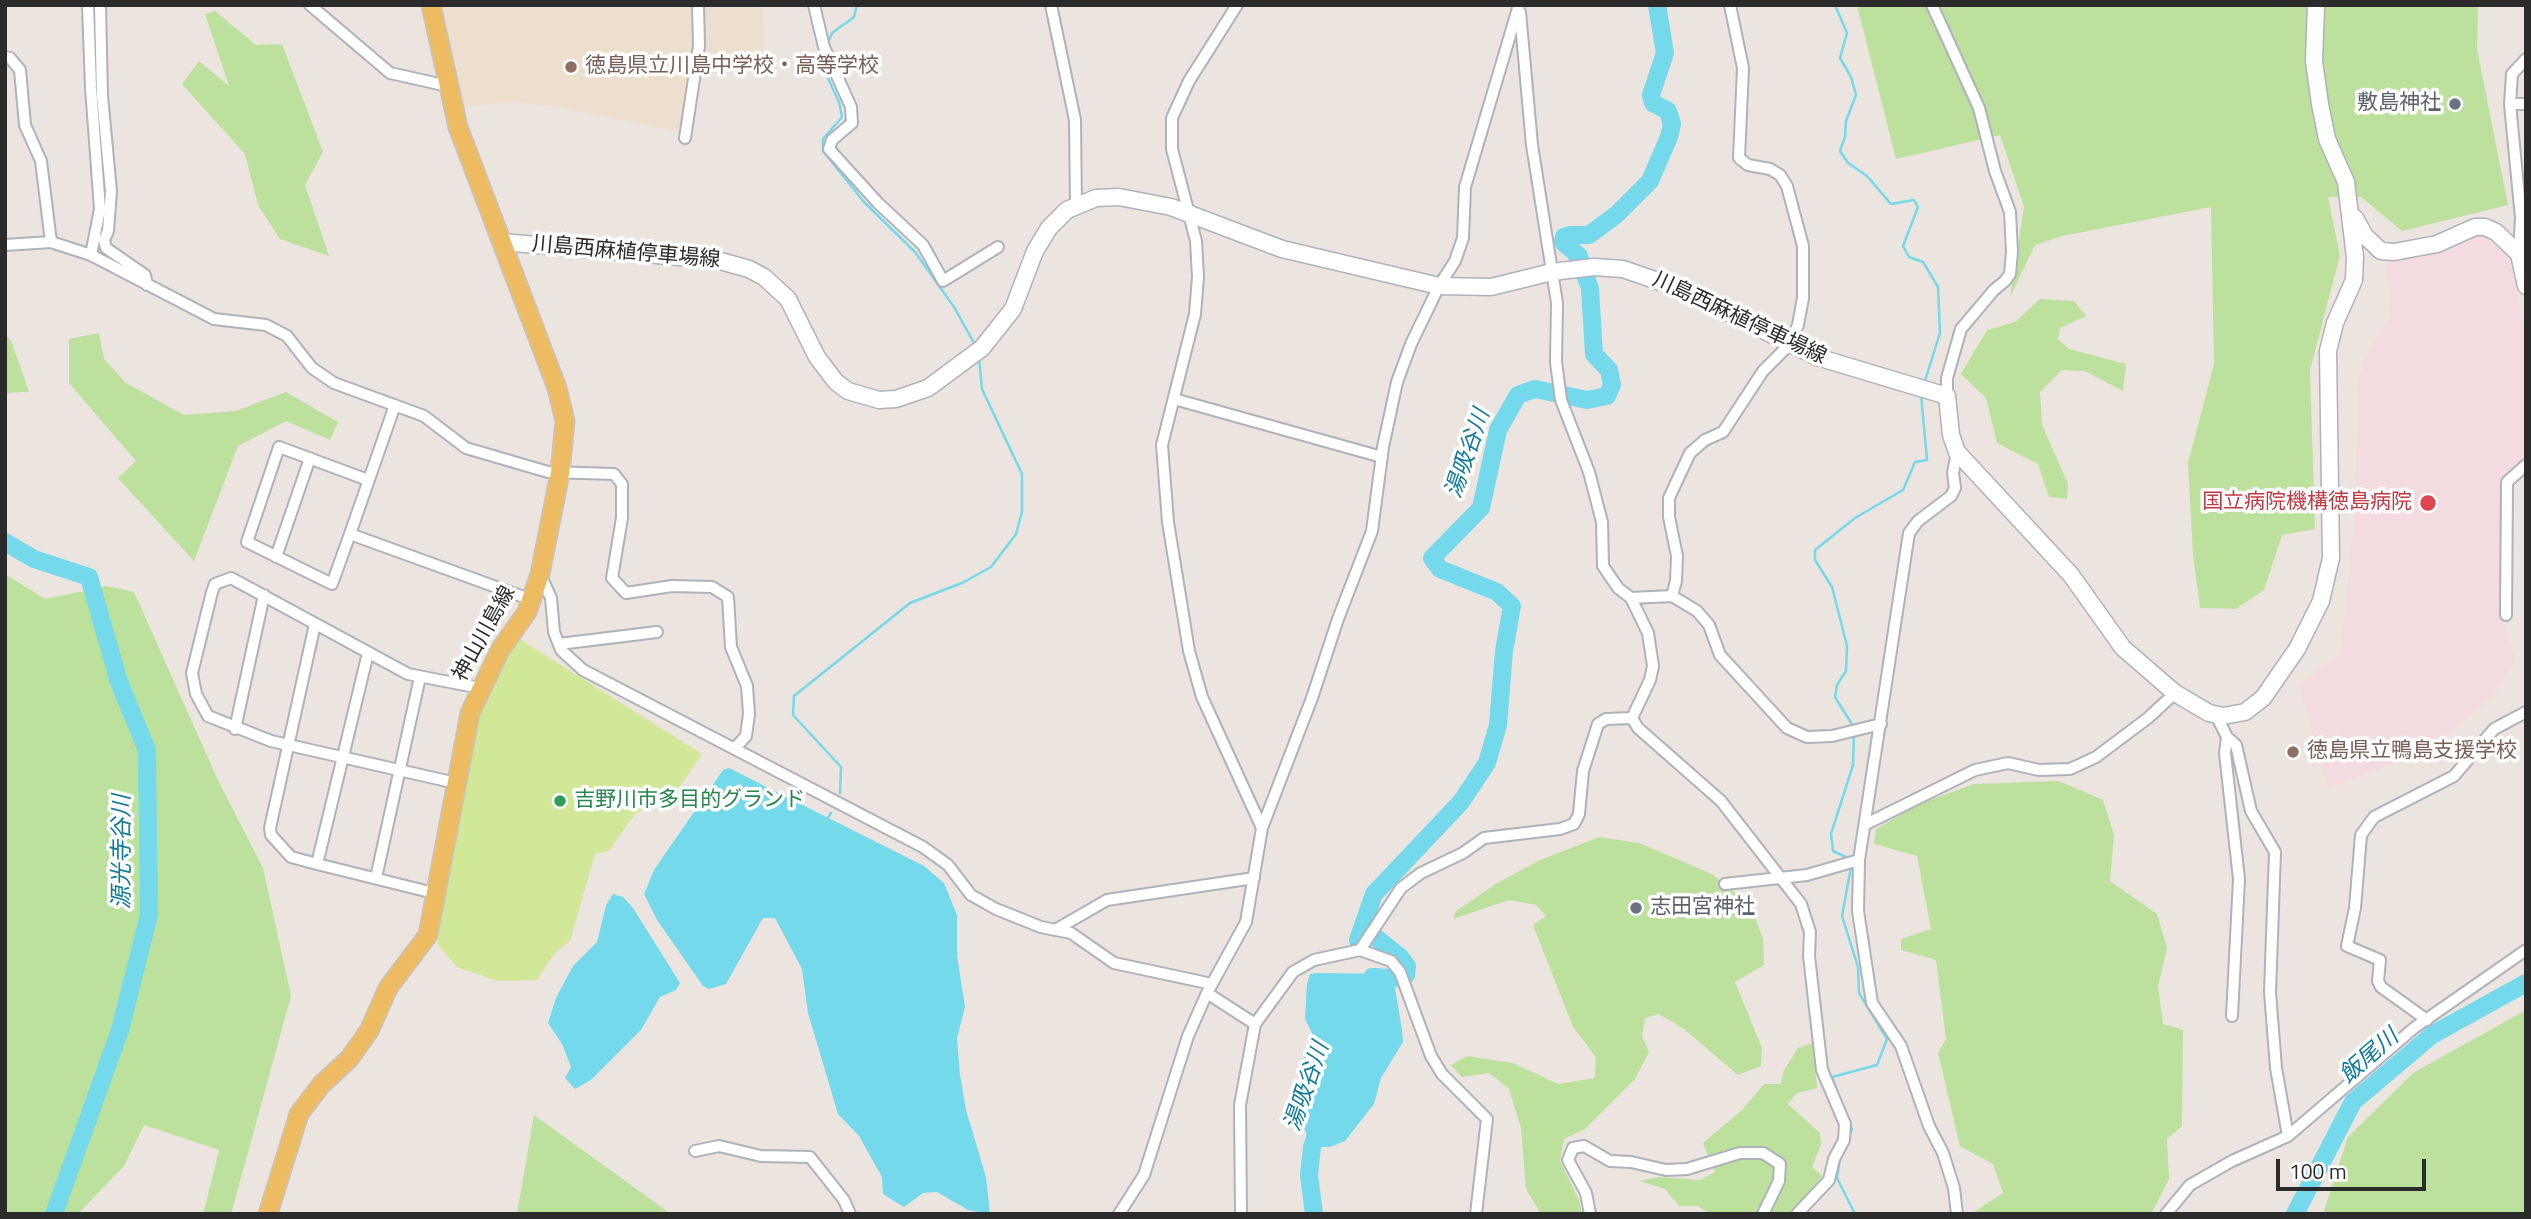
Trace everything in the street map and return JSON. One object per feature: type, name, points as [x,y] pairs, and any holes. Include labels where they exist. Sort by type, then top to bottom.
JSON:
[{"type":"main road","name":"神山川島線","points":[[268,1214],[299,1114],[321,1085],[349,1059],[369,1031],[388,988],[428,935],[438,894],[470,713],[500,650],[520,624],[532,600],[540,574],[560,473],[565,421],[558,388],[458,127],[431,5]]},
{"type":"main road","points":[[1947,396],[1951,435],[1957,452],[2071,575],[2130,656],[2175,693],[2217,717],[2245,712],[2263,698],[2312,623],[2327,579],[2332,537],[2328,351],[2335,323],[2354,280],[2346,182],[2327,139],[2314,61],[2316,5]]},
{"type":"main road","name":"川島西麻植停車場線","points":[[501,242],[717,260],[749,269],[777,287],[788,299],[817,357],[836,382],[863,397],[896,399],[928,388],[962,364],[994,337],[1013,309],[1041,239],[1058,218],[1076,205],[1096,198],[1119,197],[1189,213],[1282,249],[1439,286],[1491,287],[1552,272],[1594,267],[1623,270],[1652,277],[1789,345],[1845,367],[1947,396]]},
{"type":"main road","points":[[2350,210],[2365,236],[2381,251],[2394,253],[2437,244],[2475,227],[2485,227],[2523,254],[2526,286]]},
{"type":"street","points":[[88,5],[100,209],[91,255]]},
{"type":"street","points":[[100,5],[102,96],[111,191],[108,231],[104,240],[106,248],[145,275],[147,285]]},
{"type":"street","points":[[310,5],[390,73],[448,86]]},
{"type":"street","points":[[685,138],[699,46],[698,5]]},
{"type":"street","points":[[814,5],[826,51],[850,107],[852,123],[832,140],[829,149],[878,203],[923,245],[943,281],[998,247]]},
{"type":"street","points":[[1051,5],[1075,120],[1076,205]]},
{"type":"street","points":[[1237,5],[1189,82],[1172,118],[1174,158],[1196,241],[1198,277],[1195,314],[1162,445],[1168,522],[1189,651],[1202,697],[1262,828]]},
{"type":"street","points":[[1519,5],[1527,109],[1557,303],[1556,362],[1561,400],[1589,472],[1602,522],[1603,566],[1618,589],[1632,598],[1647,633],[1653,666],[1646,689],[1632,718]]},
{"type":"street","points":[[1119,1214],[1144,1175],[1188,1036],[1210,988],[1246,922],[1262,828],[1372,531],[1382,457],[1397,382],[1439,286],[1455,261],[1463,238],[1465,187],[1519,5]]},
{"type":"street","points":[[1672,596],[1676,581],[1677,556],[1669,517],[1669,499],[1690,453],[1705,440],[1723,432],[1763,371],[1789,345],[1798,325],[1802,298],[1799,222],[1780,175],[1770,169],[1748,165],[1739,158],[1743,68],[1730,5]]},
{"type":"street","points":[[1932,5],[1979,108],[1995,171],[2010,212],[2010,274],[1961,329],[1947,378],[1947,396]]},
{"type":"street","points":[[5,57],[10,58],[20,70],[24,125],[41,161],[51,242]]},
{"type":"street","points":[[2523,254],[2510,104],[2512,74],[2526,59]]},
{"type":"street","points":[[2510,104],[2526,104]]},
{"type":"street","points":[[5,245],[51,242],[91,255],[214,319],[266,325],[288,336],[312,368],[334,383],[424,416],[466,448],[560,473],[614,474],[622,484],[622,518],[612,578],[626,593],[672,586],[712,587],[729,597],[731,647],[747,687],[749,714],[746,736],[735,748]]},
{"type":"street","points":[[1174,399],[1382,457]]},
{"type":"street","points":[[368,480],[279,447],[247,542],[332,584],[395,405]]},
{"type":"street","points":[[1957,452],[1953,473],[1955,488],[1951,496],[1918,521],[1909,533],[1859,860],[1858,911],[1872,1003],[1901,1046],[1929,1126],[1943,1153],[1954,1188],[1957,1214]]},
{"type":"street","points":[[276,557],[310,458]]},
{"type":"street","points":[[2506,615],[2507,482],[2526,465]]},
{"type":"street","points":[[350,534],[532,600]]},
{"type":"street","points":[[540,574],[551,598],[559,644],[583,670],[923,847],[948,865],[971,895],[980,900],[1025,921],[1071,933],[1114,963],[1210,988],[1255,1024]]},
{"type":"street","points":[[456,783],[289,745],[235,729],[208,716],[196,694],[192,673],[215,584],[231,578],[408,674],[480,688]]},
{"type":"street","points":[[235,729],[264,595]]},
{"type":"street","points":[[1632,598],[1672,596],[1697,611],[1709,625],[1720,655],[1787,727],[1807,737],[1853,732],[1881,724]]},
{"type":"street","points":[[316,624],[271,835],[291,857],[438,894]]},
{"type":"street","points":[[559,644],[657,632]]},
{"type":"street","points":[[317,864],[368,653]]},
{"type":"street","points":[[376,878],[420,677]]},
{"type":"street","points":[[1866,824],[1975,771],[2008,763],[2039,771],[2070,769],[2096,757],[2175,693]]},
{"type":"street","points":[[2427,1020],[2381,986],[2378,981],[2380,960],[2347,946],[2355,908],[2361,835],[2374,817],[2454,776],[2494,729],[2526,712]]},
{"type":"street","points":[[2217,717],[2240,756],[2251,811],[2275,852],[2270,992],[2276,1068],[2288,1136]]},
{"type":"street","points":[[1632,718],[1637,728],[1721,801],[1801,904],[1810,932],[1809,956],[1822,1070],[1845,1124],[1844,1140],[1834,1159],[1829,1180],[1797,1214]]},
{"type":"street","points":[[1360,950],[1401,888],[1421,873],[1463,853],[1484,838],[1560,829],[1574,824],[1579,814],[1583,771],[1598,724],[1606,719],[1632,718]]},
{"type":"street","points":[[2227,737],[2225,753],[2239,879],[2232,1016]]},
{"type":"street","points":[[1725,884],[1836,869],[1859,860]]},
{"type":"street","points":[[1055,930],[1107,900],[1254,878]]},
{"type":"street","points":[[1241,1214],[1240,1105],[1255,1024],[1293,972],[1314,960],[1360,950],[1391,961],[1401,977],[1431,1056],[1442,1074],[1487,1119],[1476,1214]]},
{"type":"street","points":[[2165,1214],[2190,1185],[2232,1161],[2288,1136],[2338,1090],[2427,1020],[2526,950]]},
{"type":"street","points":[[695,1151],[719,1146],[761,1156],[810,1157],[844,1200],[850,1214]]},
{"type":"street","points":[[1590,1214],[1586,1194],[1568,1160],[1573,1148],[1584,1146],[1610,1161],[1631,1161],[1666,1170],[1687,1169],[1740,1153],[1763,1153],[1780,1164],[1779,1181],[1763,1214]]},
{"type":"shaded area","name":"徳島県立川島中学校・高等学校","points":[[439,5],[694,5],[696,31],[680,132],[556,107],[510,102],[461,107]]},
{"type":"shaded area","points":[[704,5],[762,5],[764,40],[761,65],[703,50]]},
{"type":"shaded area","name":"国立病院機構徳島病院","points":[[2478,234],[2509,253],[2526,340],[2526,457],[2500,483],[2502,617],[2516,660],[2494,695],[2437,743],[2403,761],[2328,788],[2299,685],[2341,652],[2354,523],[2359,379],[2365,358],[2390,317],[2391,303],[2385,267],[2391,260],[2453,247]]},
{"type":"green space","points":[[1857,5],[2478,5],[2477,49],[2508,205],[2402,231],[2361,197],[2328,197],[2340,256],[2310,370],[2315,529],[2282,535],[2264,590],[2236,609],[2200,608],[2193,554],[2188,463],[2214,364],[2211,207],[2062,236],[2035,245],[2010,297],[2024,207],[2000,135],[1896,159]]},
{"type":"green space","points":[[215,11],[256,45],[282,44],[323,152],[305,185],[329,256],[280,239],[258,205],[245,154],[182,84],[199,61],[229,86],[205,14]]},
{"type":"green space","points":[[2040,299],[2074,301],[2086,316],[2060,328],[2058,339],[2069,349],[2126,364],[2123,391],[2085,371],[2062,370],[2040,392],[2042,425],[2068,484],[2067,499],[2049,497],[2038,464],[1997,443],[1986,398],[1961,374],[1987,330],[2015,322]]},
{"type":"green space","points":[[99,333],[104,359],[126,383],[184,415],[236,411],[286,392],[338,422],[330,440],[286,421],[238,446],[194,561],[118,478],[136,461],[69,383],[69,339]]},
{"type":"green space","points":[[5,335],[11,340],[29,392],[5,393]]},
{"type":"green space","points":[[5,574],[45,599],[107,586],[134,592],[217,778],[263,868],[291,996],[231,1214],[203,1214],[219,1150],[144,1125],[124,1166],[78,1214],[5,1214]]},
{"type":"green space","name":"吉野川市多目的グランド","points":[[518,638],[702,754],[679,788],[635,814],[609,851],[595,854],[570,941],[555,953],[537,980],[497,981],[457,967],[437,944],[481,705],[497,669]]},
{"type":"green space","points":[[2059,781],[2103,800],[2114,835],[2110,881],[2157,914],[2167,948],[2158,986],[2163,1024],[2183,1030],[2182,1126],[2167,1139],[2169,1179],[2151,1214],[1971,1214],[2003,1193],[1993,1164],[1960,1146],[1938,1053],[1946,1039],[1936,960],[1901,950],[1901,939],[1931,929],[1917,856],[1874,844],[1876,829],[1919,804],[1974,784]]},
{"type":"green space","points":[[1599,837],[1639,843],[1712,874],[1751,905],[1763,939],[1764,965],[1735,982],[1762,1048],[1761,1066],[1738,1075],[1684,1029],[1659,1014],[1645,1018],[1642,1036],[1649,1052],[1635,1079],[1585,1129],[1564,1139],[1560,1161],[1579,1200],[1582,1214],[1541,1214],[1526,1189],[1521,1128],[1509,1089],[1489,1073],[1462,1077],[1451,1065],[1467,1056],[1513,1063],[1558,1084],[1595,1078],[1596,1057],[1573,1027],[1533,925],[1546,916],[1536,905],[1509,900],[1453,919],[1456,911],[1496,884],[1538,861]]},
{"type":"green space","points":[[2526,1010],[2526,1214],[2323,1214],[2348,1137],[2413,1073]]},
{"type":"green space","points":[[1813,1043],[1817,1088],[1797,1093],[1788,1104],[1820,1133],[1821,1144],[1812,1167],[1822,1176],[1790,1214],[1710,1214],[1698,1206],[1679,1206],[1665,1189],[1640,1181],[1658,1177],[1700,1180],[1715,1172],[1703,1143],[1742,1110],[1764,1084],[1781,1084],[1784,1070],[1798,1048]]},
{"type":"green space","points":[[534,1115],[671,1214],[517,1214]]},
{"type":"water","points":[[729,768],[924,866],[944,883],[957,915],[957,955],[965,1007],[957,1038],[960,1075],[966,1110],[986,1177],[990,1214],[968,1210],[937,1192],[923,1193],[904,1207],[883,1194],[882,1177],[859,1136],[838,1114],[808,1013],[802,969],[775,918],[763,918],[726,984],[709,989],[703,986],[657,920],[644,894],[654,870],[723,770]]},
{"type":"water","points":[[613,894],[623,897],[633,908],[680,983],[676,990],[660,997],[641,1030],[591,1080],[575,1089],[565,1078],[571,1067],[562,1044],[548,1023],[556,998],[573,966],[597,942],[606,905]]},
{"type":"water","points":[[1310,974],[1392,974],[1397,984],[1395,988],[1403,1042],[1381,1078],[1374,1104],[1345,1141],[1330,1147],[1307,1147],[1306,1132],[1299,1117],[1305,1051],[1313,1035],[1305,1019],[1307,984]]},
{"type":"waterway","points":[[827,45],[832,33],[854,17],[857,5]]},
{"type":"waterway","name":"湯吸谷川","points":[[1358,940],[1374,894],[1461,802],[1487,763],[1498,725],[1504,651],[1512,606],[1497,592],[1440,569],[1432,558],[1481,508],[1498,430],[1518,395],[1535,389],[1587,400],[1607,396],[1612,385],[1609,370],[1594,354],[1590,289],[1579,256],[1563,242],[1564,237],[1570,235],[1589,235],[1616,215],[1650,181],[1669,137],[1672,124],[1668,111],[1653,103],[1651,95],[1665,53],[1657,5]]},
{"type":"waterway","points":[[1835,5],[1847,33],[1840,58],[1851,77],[1856,95],[1846,121],[1845,137],[1840,151],[1848,163],[1867,176],[1891,204],[1914,200],[1918,207],[1903,246],[1909,257],[1923,262],[1938,287],[1940,333],[1924,384]]},
{"type":"waterway","points":[[823,54],[822,65],[839,102],[842,117],[823,139],[823,151],[864,202],[915,252],[954,307],[974,343]]},
{"type":"waterway","points":[[840,793],[841,767],[793,715],[794,696],[910,603],[962,583],[991,567],[1016,534],[1022,512],[1022,474],[982,389],[979,358]]},
{"type":"waterway","points":[[1853,726],[1835,697],[1837,685],[1846,671],[1847,646],[1832,587],[1815,560],[1815,550],[1855,518],[1903,490],[1915,462],[1927,460],[1921,394]]},
{"type":"waterway","name":"源光寺谷川","points":[[5,542],[34,559],[89,577],[119,682],[147,750],[149,915],[120,1030],[54,1214]]},
{"type":"waterway","points":[[1846,857],[1833,851],[1831,834],[1853,765],[1854,733]]},
{"type":"waterway","points":[[828,818],[831,813]]},
{"type":"waterway","points":[[1839,1097],[1832,1077],[1877,1065],[1887,1039],[1859,993],[1858,967],[1842,916],[1851,867]]},
{"type":"waterway","points":[[1364,928],[1400,957],[1407,966],[1406,975],[1396,978],[1372,977]]},
{"type":"waterway","name":"飯尾川","points":[[2295,1214],[2353,1102],[2432,1035],[2526,983]]},
{"type":"waterway","points":[[1849,1123],[1852,1129],[1849,1136]]},
{"type":"waterway","name":"湯吸谷川","points":[[1314,1214],[1309,1175],[1312,1147],[1320,1125]]},
{"type":"waterway","points":[[1840,1158],[1837,1178],[1855,1214]]},
{"type":"place","name":"徳島県立川島中学校・高等学校","points":[[571,67]]},
{"type":"place","name":"敷島神社","points":[[2455,104]]},
{"type":"place","name":"国立病院機構徳島病院","points":[[2428,503]]},
{"type":"place","name":"徳島県立鴨島支援学校","points":[[2293,752]]},
{"type":"place","name":"吉野川市多目的グランド","points":[[560,801]]},
{"type":"place","name":"志田宮神社","points":[[1636,908]]}]
